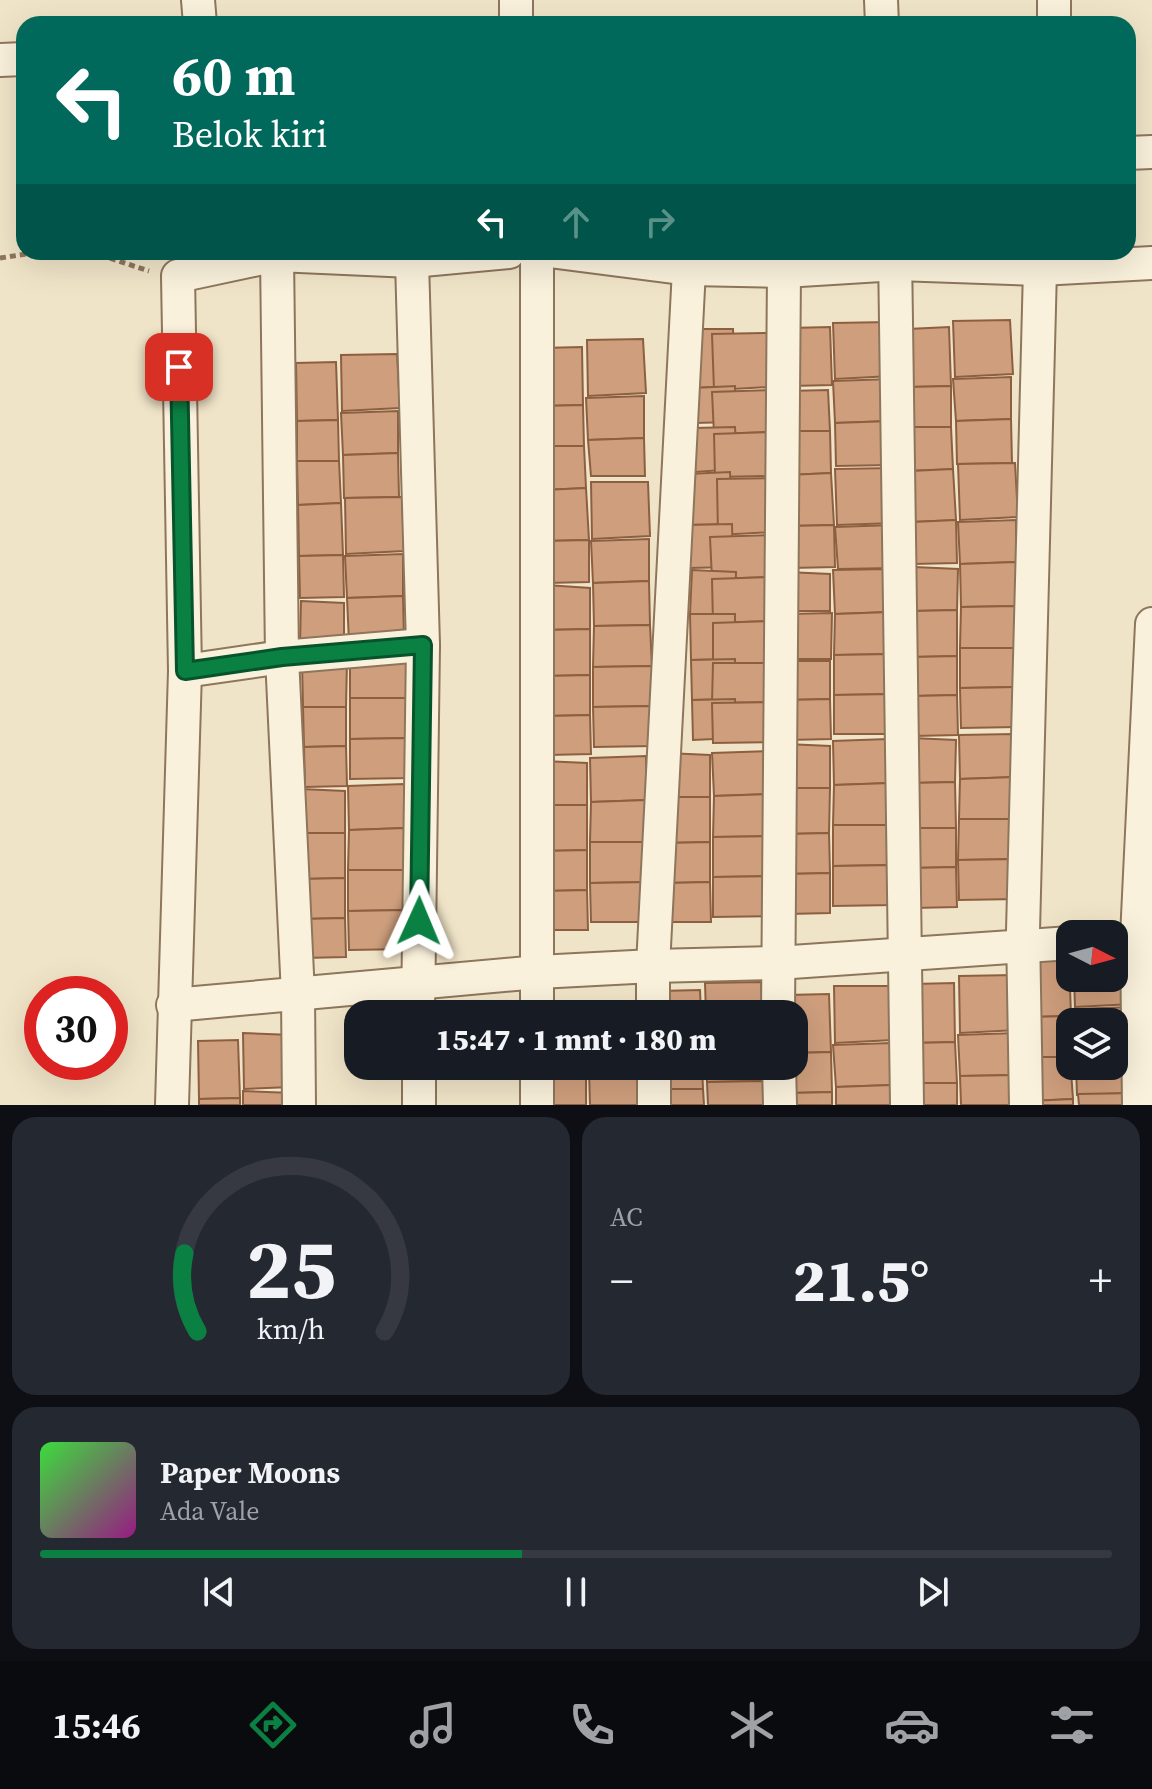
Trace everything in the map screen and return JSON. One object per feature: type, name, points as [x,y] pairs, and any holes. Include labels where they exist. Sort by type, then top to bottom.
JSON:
[{"type":"street","points":[[172,1105],[185,671],[178,276],[253,260]]},
{"type":"street","points":[[277,260],[282,657],[298,995],[299,1105]]},
{"type":"street","points":[[390,260],[423,260]]},
{"type":"street","points":[[537,260],[537,1000]]},
{"type":"street","points":[[619,260],[689,269],[784,271],[879,260]]},
{"type":"street","points":[[896,260],[907,1105]]},
{"type":"street","points":[[922,260],[1040,269],[1152,263]]},
{"type":"street","points":[[412,261],[423,645],[418,998]]},
{"type":"street","points":[[653,1000],[689,269]]},
{"type":"street","points":[[1026,1105],[1024,947],[1040,269]]},
{"type":"street","points":[[778,1000],[784,271]]},
{"type":"street","points":[[1139,1105],[1134,937],[1152,624]]},
{"type":"street","points":[[185,671],[282,657],[423,645]]},
{"type":"street","points":[[173,1005],[298,995],[418,998],[538,972],[777,963],[1056,944]]},
{"type":"street","points":[[419,1080],[419,1105]]},
{"type":"street","points":[[537,1080],[537,1105]]},
{"type":"street","points":[[654,1080],[654,1105]]},
{"type":"street","points":[[779,1080],[780,1105]]},
{"type":"path","points":[[115,260],[152,272],[178,276]]},
{"type":"building","points":[[1010,320],[1013,374],[955,377],[953,321]]},
{"type":"building","points":[[890,322],[892,376],[835,379],[833,323]]},
{"type":"building","points":[[830,327],[832,385],[791,386],[790,328]]},
{"type":"building","points":[[949,327],[951,386],[909,387],[908,329]]},
{"type":"building","points":[[692,329],[733,329],[735,386],[693,388]]},
{"type":"building","points":[[769,333],[771,387],[714,390],[712,334]]},
{"type":"building","points":[[643,339],[646,393],[588,396],[587,340]]},
{"type":"building","points":[[582,347],[583,405],[542,406],[541,348]]},
{"type":"building","points":[[397,354],[400,408],[342,411],[341,355]]},
{"type":"building","points":[[336,362],[338,420],[297,421],[296,363]]},
{"type":"building","points":[[1011,377],[1011,419],[956,421],[953,379]]},
{"type":"building","points":[[891,379],[891,421],[835,423],[833,381]]},
{"type":"building","points":[[735,386],[735,422],[694,423],[693,388]]},
{"type":"building","points":[[951,386],[951,427],[910,427],[909,387]]},
{"type":"building","points":[[770,390],[770,432],[714,434],[712,392]]},
{"type":"building","points":[[828,390],[830,431],[787,431],[788,391]]},
{"type":"building","points":[[644,396],[644,438],[588,440],[586,398]]},
{"type":"building","points":[[583,405],[584,446],[542,446],[542,406]]},
{"type":"building","points":[[398,411],[398,453],[343,455],[341,413]]},
{"type":"building","points":[[1011,419],[1012,463],[957,464],[956,421]]},
{"type":"building","points":[[338,420],[339,461],[297,461],[297,421]]},
{"type":"building","points":[[891,421],[892,465],[836,466],[835,423]]},
{"type":"building","points":[[735,427],[737,469],[695,472],[694,428]]},
{"type":"building","points":[[910,427],[951,427],[953,469],[910,471]]},
{"type":"building","points":[[787,431],[830,431],[831,473],[788,475]]},
{"type":"building","points":[[770,432],[771,476],[715,477],[714,434]]},
{"type":"building","points":[[644,438],[645,476],[591,476],[588,440]]},
{"type":"building","points":[[542,446],[584,446],[586,488],[544,490]]},
{"type":"building","points":[[398,453],[399,497],[344,498],[343,455]]},
{"type":"building","points":[[297,461],[339,461],[341,503],[298,505]]},
{"type":"building","points":[[1015,463],[1018,517],[960,520],[958,464]]},
{"type":"building","points":[[891,468],[895,523],[837,525],[835,469]]},
{"type":"building","points":[[953,469],[956,520],[912,522],[910,471]]},
{"type":"building","points":[[730,472],[732,524],[688,525],[687,474]]},
{"type":"building","points":[[831,473],[834,525],[790,526],[788,475]]},
{"type":"building","points":[[773,478],[776,532],[718,535],[717,479]]},
{"type":"building","points":[[591,482],[648,482],[650,536],[592,539]]},
{"type":"building","points":[[586,488],[589,540],[545,541],[544,490]]},
{"type":"building","points":[[402,497],[404,551],[346,554],[345,498]]},
{"type":"building","points":[[341,503],[343,555],[299,556],[298,505]]},
{"type":"building","points":[[956,520],[957,563],[913,564],[912,522]]},
{"type":"building","points":[[1016,520],[1016,562],[960,564],[958,522]]},
{"type":"building","points":[[732,524],[733,567],[690,568],[688,525]]},
{"type":"building","points":[[834,525],[835,567],[791,568],[790,526]]},
{"type":"building","points":[[893,525],[893,568],[838,569],[835,527]]},
{"type":"building","points":[[768,535],[768,577],[712,579],[710,537]]},
{"type":"building","points":[[649,539],[649,581],[593,583],[591,541]]},
{"type":"building","points":[[589,540],[589,582],[546,583],[545,541]]},
{"type":"building","points":[[403,554],[403,596],[347,598],[345,556]]},
{"type":"building","points":[[343,555],[344,597],[300,598],[299,556]]},
{"type":"building","points":[[1016,562],[1017,606],[961,607],[960,564]]},
{"type":"building","points":[[914,567],[958,569],[957,610],[913,611]]},
{"type":"building","points":[[889,569],[890,612],[835,614],[833,570]]},
{"type":"building","points":[[692,570],[736,572],[735,614],[690,614]]},
{"type":"building","points":[[786,572],[830,574],[830,611],[787,611]]},
{"type":"building","points":[[768,577],[769,621],[713,623],[712,579]]},
{"type":"building","points":[[649,581],[650,625],[594,626],[593,583]]},
{"type":"building","points":[[546,585],[590,588],[590,629],[545,630]]},
{"type":"building","points":[[403,596],[404,640],[349,642],[347,598]]},
{"type":"building","points":[[301,601],[344,603],[344,644],[300,645]]},
{"type":"building","points":[[1017,606],[1019,648],[960,648],[961,607]]},
{"type":"building","points":[[957,610],[957,656],[913,657],[913,611]]},
{"type":"building","points":[[890,612],[892,654],[834,655],[835,614]]},
{"type":"building","points":[[832,613],[831,659],[788,659],[787,614]]},
{"type":"building","points":[[690,614],[735,614],[735,659],[691,660]]},
{"type":"building","points":[[769,621],[771,663],[713,663],[713,623]]},
{"type":"building","points":[[650,625],[652,666],[593,667],[594,626]]},
{"type":"building","points":[[590,629],[590,675],[547,676],[545,630]]},
{"type":"building","points":[[960,648],[1019,648],[1020,687],[960,688]]},
{"type":"building","points":[[892,654],[893,694],[834,695],[834,655]]},
{"type":"building","points":[[406,656],[408,698],[350,698],[350,658]]},
{"type":"building","points":[[957,656],[957,695],[914,696],[913,657]]},
{"type":"building","points":[[735,659],[735,699],[692,700],[691,660]]},
{"type":"building","points":[[302,661],[347,661],[346,707],[303,707]]},
{"type":"building","points":[[786,661],[830,661],[830,699],[787,700]]},
{"type":"building","points":[[713,663],[771,663],[772,702],[712,703]]},
{"type":"building","points":[[652,666],[653,706],[593,707],[593,667]]},
{"type":"building","points":[[590,675],[590,715],[548,716],[547,676]]},
{"type":"building","points":[[1020,687],[1020,727],[961,728],[960,688]]},
{"type":"building","points":[[893,694],[893,734],[834,734],[834,695]]},
{"type":"building","points":[[957,695],[958,735],[915,736],[914,696]]},
{"type":"building","points":[[350,698],[408,698],[409,738],[350,739]]},
{"type":"building","points":[[735,699],[736,738],[693,740],[692,700]]},
{"type":"building","points":[[830,699],[831,739],[788,740],[787,700]]},
{"type":"building","points":[[772,702],[772,742],[713,743],[712,703]]},
{"type":"building","points":[[653,706],[653,746],[594,747],[593,707]]},
{"type":"building","points":[[303,707],[346,707],[346,746],[304,747]]},
{"type":"building","points":[[590,715],[591,754],[548,755],[548,716]]},
{"type":"building","points":[[1014,734],[1015,777],[960,779],[959,735]]},
{"type":"building","points":[[409,738],[409,778],[350,779],[350,739]]},
{"type":"building","points":[[912,738],[956,740],[955,782],[911,783]]},
{"type":"building","points":[[888,739],[890,783],[834,785],[833,741]]},
{"type":"building","points":[[786,744],[830,746],[830,788],[785,788]]},
{"type":"building","points":[[346,746],[347,786],[305,787],[304,747]]},
{"type":"building","points":[[768,751],[769,794],[714,796],[712,753]]},
{"type":"building","points":[[666,753],[710,755],[710,797],[665,797]]},
{"type":"building","points":[[646,756],[647,800],[591,802],[590,758]]},
{"type":"building","points":[[543,761],[587,763],[587,805],[542,805]]},
{"type":"building","points":[[1015,777],[1017,819],[959,819],[960,779]]},
{"type":"building","points":[[955,782],[956,828],[912,828],[911,783]]},
{"type":"building","points":[[890,783],[892,825],[833,825],[834,785]]},
{"type":"building","points":[[404,784],[405,828],[349,830],[348,786]]},
{"type":"building","points":[[785,788],[830,788],[829,833],[786,834]]},
{"type":"building","points":[[301,789],[345,791],[345,833],[300,833]]},
{"type":"building","points":[[769,794],[772,836],[713,837],[714,796]]},
{"type":"building","points":[[665,797],[710,797],[710,842],[666,843]]},
{"type":"building","points":[[647,800],[649,842],[590,842],[591,802]]},
{"type":"building","points":[[542,805],[587,805],[587,850],[544,851]]},
{"type":"building","points":[[959,819],[1017,819],[1018,859],[958,860]]},
{"type":"building","points":[[833,825],[892,825],[893,865],[833,866]]},
{"type":"building","points":[[405,828],[407,870],[348,870],[349,830]]},
{"type":"building","points":[[912,828],[956,828],[956,867],[913,868]]},
{"type":"building","points":[[300,833],[345,833],[345,878],[302,879]]},
{"type":"building","points":[[829,833],[830,873],[787,874],[786,834]]},
{"type":"building","points":[[772,836],[772,876],[713,877],[713,837]]},
{"type":"building","points":[[590,842],[649,842],[650,882],[590,883]]},
{"type":"building","points":[[710,842],[710,882],[667,883],[666,843]]},
{"type":"building","points":[[587,850],[587,890],[545,891],[544,851]]},
{"type":"building","points":[[1018,859],[1019,899],[959,900],[958,860]]},
{"type":"building","points":[[893,865],[893,905],[833,906],[833,866]]},
{"type":"building","points":[[956,867],[957,907],[914,908],[913,868]]},
{"type":"building","points":[[348,870],[407,870],[407,910],[348,911]]},
{"type":"building","points":[[830,873],[830,913],[788,914],[787,874]]},
{"type":"building","points":[[772,876],[772,916],[713,917],[713,877]]},
{"type":"building","points":[[345,878],[345,918],[302,919],[302,879]]},
{"type":"building","points":[[650,882],[650,922],[591,922],[590,883]]},
{"type":"building","points":[[710,882],[711,922],[668,922],[667,883]]},
{"type":"building","points":[[587,890],[588,930],[545,930],[545,891]]},
{"type":"building","points":[[407,910],[408,949],[349,950],[348,911]]},
{"type":"building","points":[[345,918],[346,957],[303,958],[302,919]]},
{"type":"building","points":[[1130,950],[1133,1004],[1075,1007],[1074,992],[1128,992]]},
{"type":"building","points":[[1056,958],[1056,992],[1070,992],[1071,1008],[1056,1008],[1056,1016],[1029,1017],[1028,959]]},
{"type":"building","points":[[1015,975],[1018,1030],[960,1033],[959,976]]},
{"type":"building","points":[[761,982],[762,1000],[706,1000],[705,983]]},
{"type":"building","points":[[954,983],[955,1042],[914,1043],[913,984]]},
{"type":"building","points":[[834,986],[890,986],[893,1040],[835,1043]]},
{"type":"building","points":[[700,990],[700,1000],[660,1000],[660,991]]},
{"type":"building","points":[[829,994],[831,1052],[808,1053],[808,1000],[790,1000],[788,995]]},
{"type":"building","points":[[1131,1007],[1131,1049],[1128,1049],[1128,1008],[1102,1008]]},
{"type":"building","points":[[1056,1016],[1056,1057],[1030,1057],[1029,1017]]},
{"type":"building","points":[[243,1033],[292,1035],[291,1087],[244,1089]]},
{"type":"building","points":[[1016,1033],[1016,1075],[960,1076],[958,1035]]},
{"type":"building","points":[[238,1040],[240,1098],[199,1099],[198,1041]]},
{"type":"building","points":[[955,1042],[957,1083],[914,1083],[914,1043]]},
{"type":"building","points":[[891,1043],[891,1085],[836,1087],[833,1045]]},
{"type":"building","points":[[1128,1049],[1131,1049],[1132,1093],[1077,1095],[1076,1080],[1128,1080]]},
{"type":"building","points":[[831,1052],[832,1092],[790,1093],[791,1080],[808,1080],[808,1053]]},
{"type":"building","points":[[1030,1057],[1056,1057],[1056,1080],[1072,1080],[1073,1099],[1030,1101]]},
{"type":"building","points":[[1016,1075],[1017,1105],[961,1105],[960,1076]]},
{"type":"building","points":[[544,1080],[586,1080],[586,1105],[545,1105]]},
{"type":"building","points":[[589,1080],[646,1080],[646,1105],[590,1105]]},
{"type":"building","points":[[661,1080],[703,1080],[703,1089],[661,1089]]},
{"type":"building","points":[[707,1080],[763,1080],[763,1081]]},
{"type":"building","points":[[763,1081],[763,1105],[708,1105],[707,1082]]},
{"type":"building","points":[[914,1083],[957,1083],[957,1105],[915,1105]]},
{"type":"building","points":[[891,1085],[892,1105],[836,1105],[836,1087]]},
{"type":"building","points":[[661,1089],[703,1089],[704,1105],[661,1105]]},
{"type":"building","points":[[243,1091],[292,1093],[292,1105],[243,1105]]},
{"type":"building","points":[[832,1092],[832,1105],[790,1105],[790,1093]]},
{"type":"building","points":[[1135,1093],[1135,1105],[1079,1105],[1078,1094]]},
{"type":"building","points":[[240,1098],[240,1105],[199,1105],[199,1099]]},
{"type":"building","points":[[1073,1099],[1073,1105],[1030,1105],[1030,1101]]},
{"type":"route","points":[[179,367],[185,671],[282,657],[423,645],[419,921]]}]
